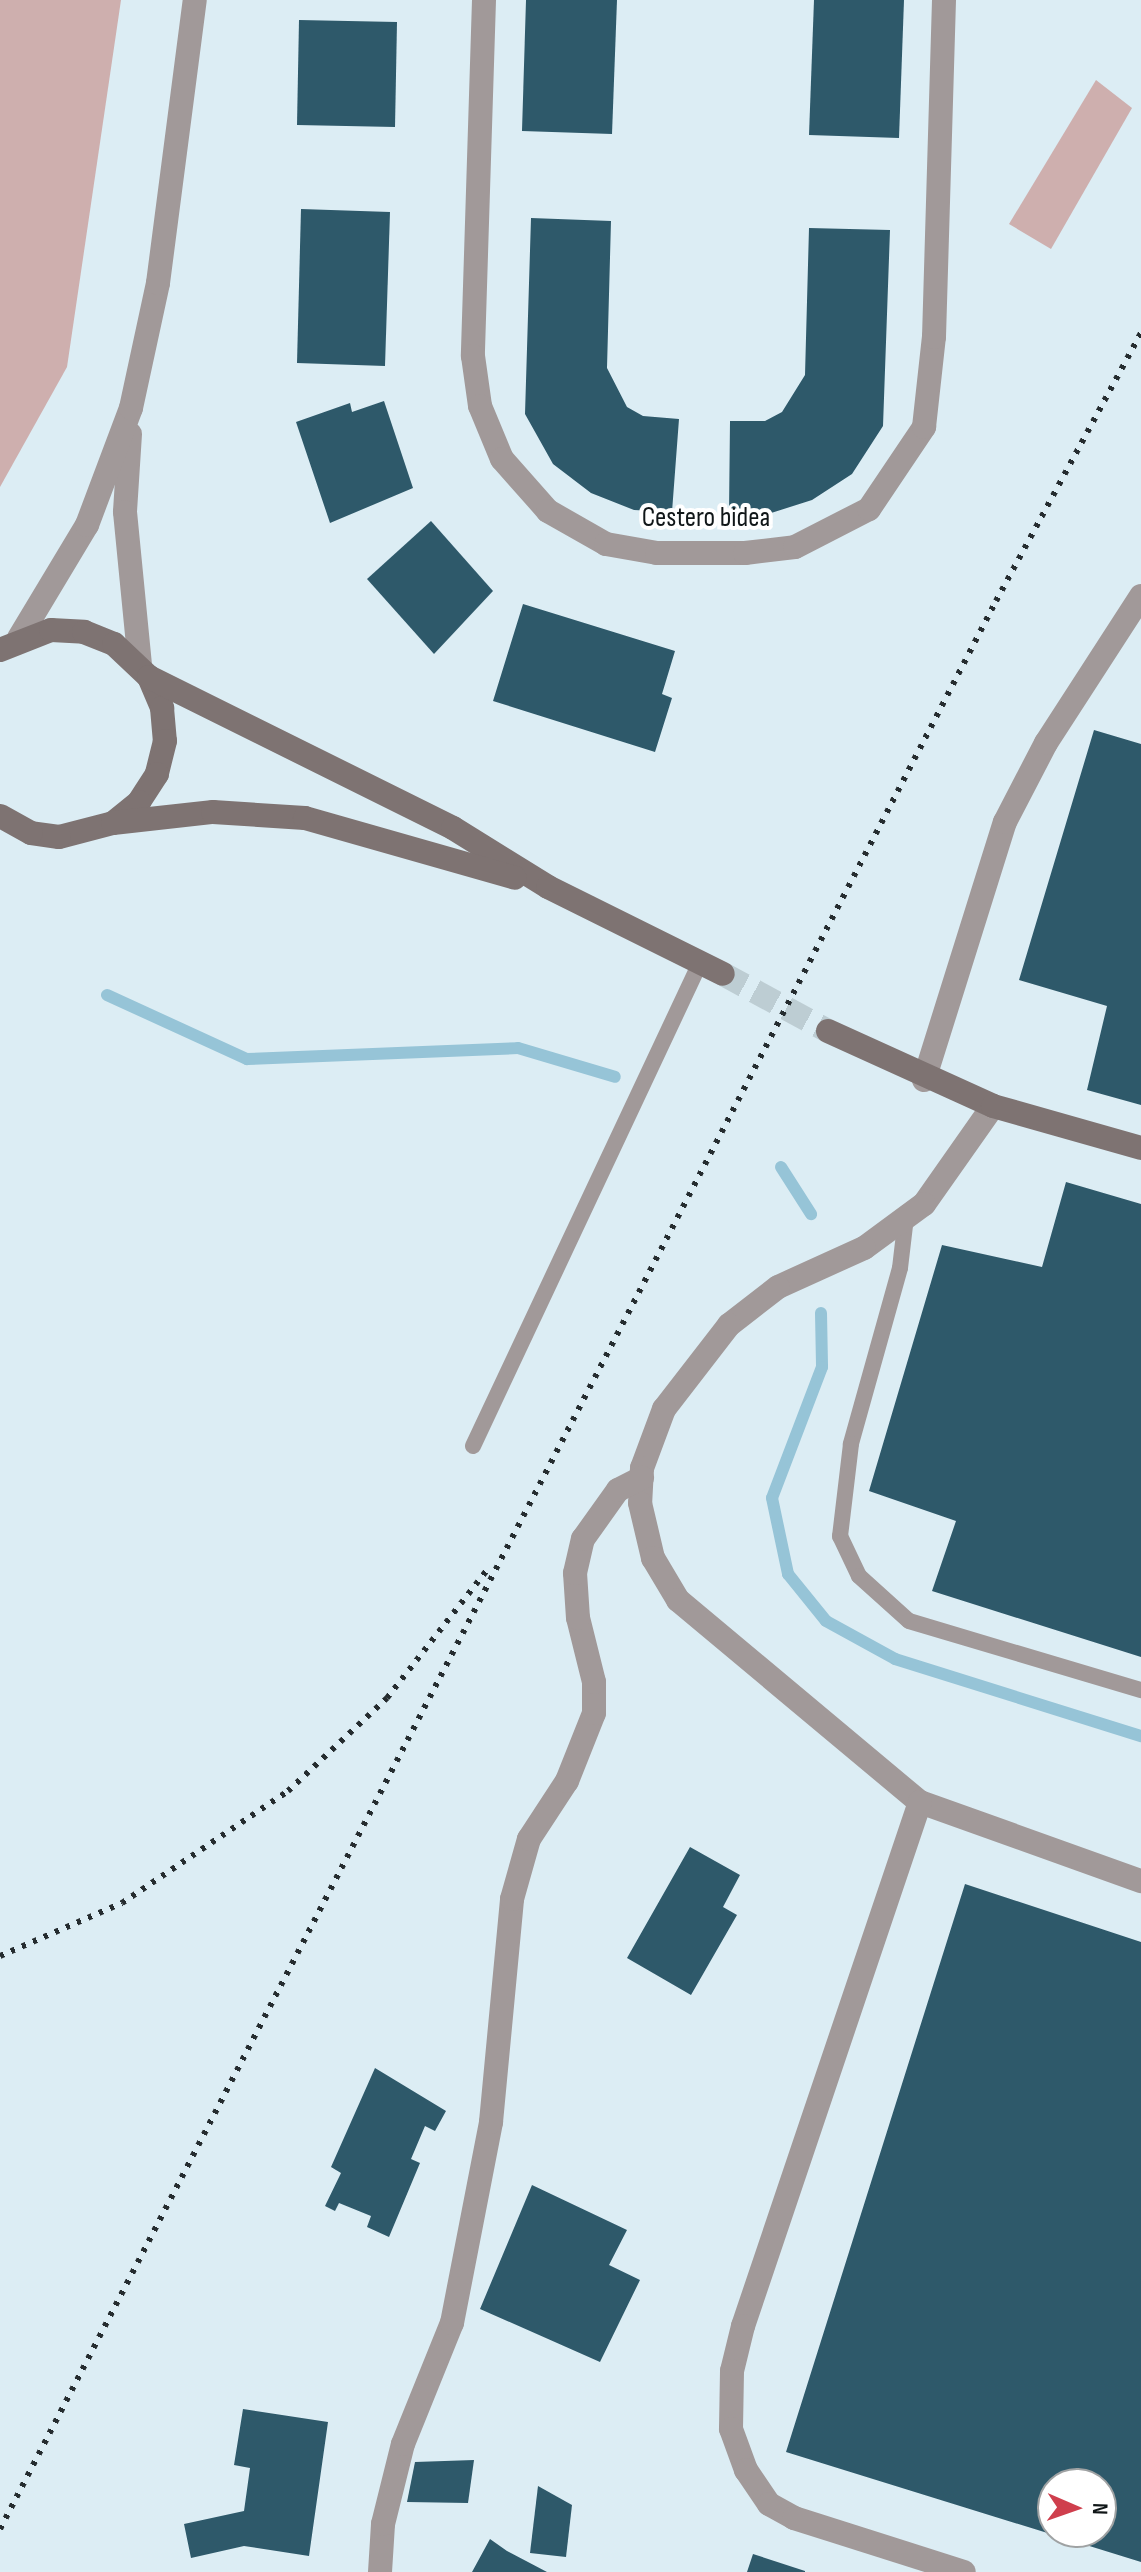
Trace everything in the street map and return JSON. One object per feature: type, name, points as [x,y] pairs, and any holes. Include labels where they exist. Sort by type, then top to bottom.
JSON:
[{"type":"street","points":[[10,644],[87,525],[131,408],[158,283],[195,0]]},
{"type":"street","name":"Cestero bidea","points":[[484,0],[473,356],[480,406],[502,459],[548,511],[606,544],[657,553],[745,553],[795,547],[869,509],[924,427],[934,337],[944,0]]},
{"type":"street","points":[[113,823],[139,802],[157,774],[165,741],[162,708],[144,671],[125,512],[131,408]]},
{"type":"street","points":[[924,1080],[1005,822],[1046,743],[1141,596]]},
{"type":"street","points":[[10,644],[51,630],[84,632],[114,644],[144,671],[453,828],[548,887],[723,974]]},
{"type":"street","points":[[0,816],[31,833],[59,837],[113,823],[213,812],[305,818],[548,887]]},
{"type":"street","points":[[828,1031],[924,1080],[993,1106],[1141,1148]]},
{"type":"street","points":[[993,1106],[960,1158],[906,1217],[864,1248],[778,1287],[729,1325],[664,1409],[642,1478],[640,1503],[653,1558],[678,1600],[920,1802],[1141,1881]]},
{"type":"street","points":[[380,2572],[383,2524],[403,2444],[452,2323],[488,2137],[512,1899],[529,1839],[567,1781],[594,1713],[576,1588],[583,1539],[618,1490],[642,1478]]},
{"type":"street","points":[[920,1802],[743,2326],[732,2371],[731,2429],[769,2504],[794,2518],[964,2572]]},
{"type":"lane","points":[[473,1446],[700,963]]},
{"type":"lane","points":[[906,1217],[900,1268],[851,1444],[840,1536],[859,1576],[909,1621],[1141,1690]]},
{"type":"shaded area","points":[[0,0],[121,0],[67,367],[0,487]]},
{"type":"shaded area","points":[[1096,80],[1132,108],[1051,249],[1009,224]]},
{"type":"building","points":[[526,0],[617,0],[612,134],[522,131]]},
{"type":"building","points":[[814,0],[904,0],[899,138],[809,135]]},
{"type":"building","points":[[299,20],[397,22],[395,127],[297,125]]},
{"type":"building","points":[[301,209],[390,212],[385,366],[297,363]]},
{"type":"building","points":[[531,218],[611,221],[607,368],[627,407],[643,416],[679,419],[672,512],[634,510],[591,493],[553,464],[525,414]]},
{"type":"building","points":[[809,228],[890,230],[883,426],[852,474],[812,500],[768,514],[729,514],[730,421],[765,421],[782,412],[805,375]]},
{"type":"building","points":[[384,401],[413,488],[330,523],[296,422],[350,403],[352,412]]},
{"type":"building","points":[[431,521],[493,591],[434,654],[367,579]]},
{"type":"building","points":[[523,604],[675,651],[662,694],[672,698],[655,752],[493,701]]},
{"type":"building","points":[[1094,730],[1141,744],[1141,1105],[1087,1090],[1107,1006],[1019,980]]},
{"type":"building","points":[[1066,1182],[1141,1204],[1141,1657],[932,1591],[956,1521],[869,1491],[942,1245],[1042,1267]]},
{"type":"building","points":[[690,1847],[740,1875],[723,1907],[737,1915],[691,1995],[627,1958]]},
{"type":"building","points":[[965,1884],[1141,1942],[1141,2562],[1096,2548],[1117,2548],[1117,2468],[1037,2468],[1037,2530],[786,2452]]},
{"type":"building","points":[[375,2068],[446,2111],[435,2131],[425,2126],[411,2159],[420,2163],[389,2237],[367,2227],[371,2216],[339,2203],[335,2211],[325,2206],[341,2173],[331,2167]]},
{"type":"building","points":[[532,2185],[627,2230],[609,2265],[640,2280],[600,2362],[480,2309]]},
{"type":"building","points":[[243,2409],[328,2422],[309,2556],[244,2546],[191,2558],[184,2524],[244,2511],[250,2468],[234,2465]]},
{"type":"building","points":[[474,2460],[468,2503],[407,2502],[415,2462]]},
{"type":"building","points":[[538,2486],[572,2505],[566,2557],[530,2553]]},
{"type":"building","points":[[490,2539],[507,2551],[547,2572],[472,2572]]},
{"type":"building","points":[[753,2554],[805,2571],[805,2572],[747,2572]]},
{"type":"waterway","points":[[107,995],[247,1059],[518,1048],[615,1077]]},
{"type":"waterway","points":[[781,1167],[811,1214]]},
{"type":"waterway","points":[[821,1313],[822,1367],[772,1498],[788,1574],[826,1621],[895,1659],[1141,1736]]},
{"type":"tunnel","points":[[723,974],[828,1031]]},
{"type":"railway","points":[[0,2529],[996,601],[1141,333]]},
{"type":"railway","points":[[0,1956],[122,1903],[288,1791],[387,1698],[487,1570]]}]
